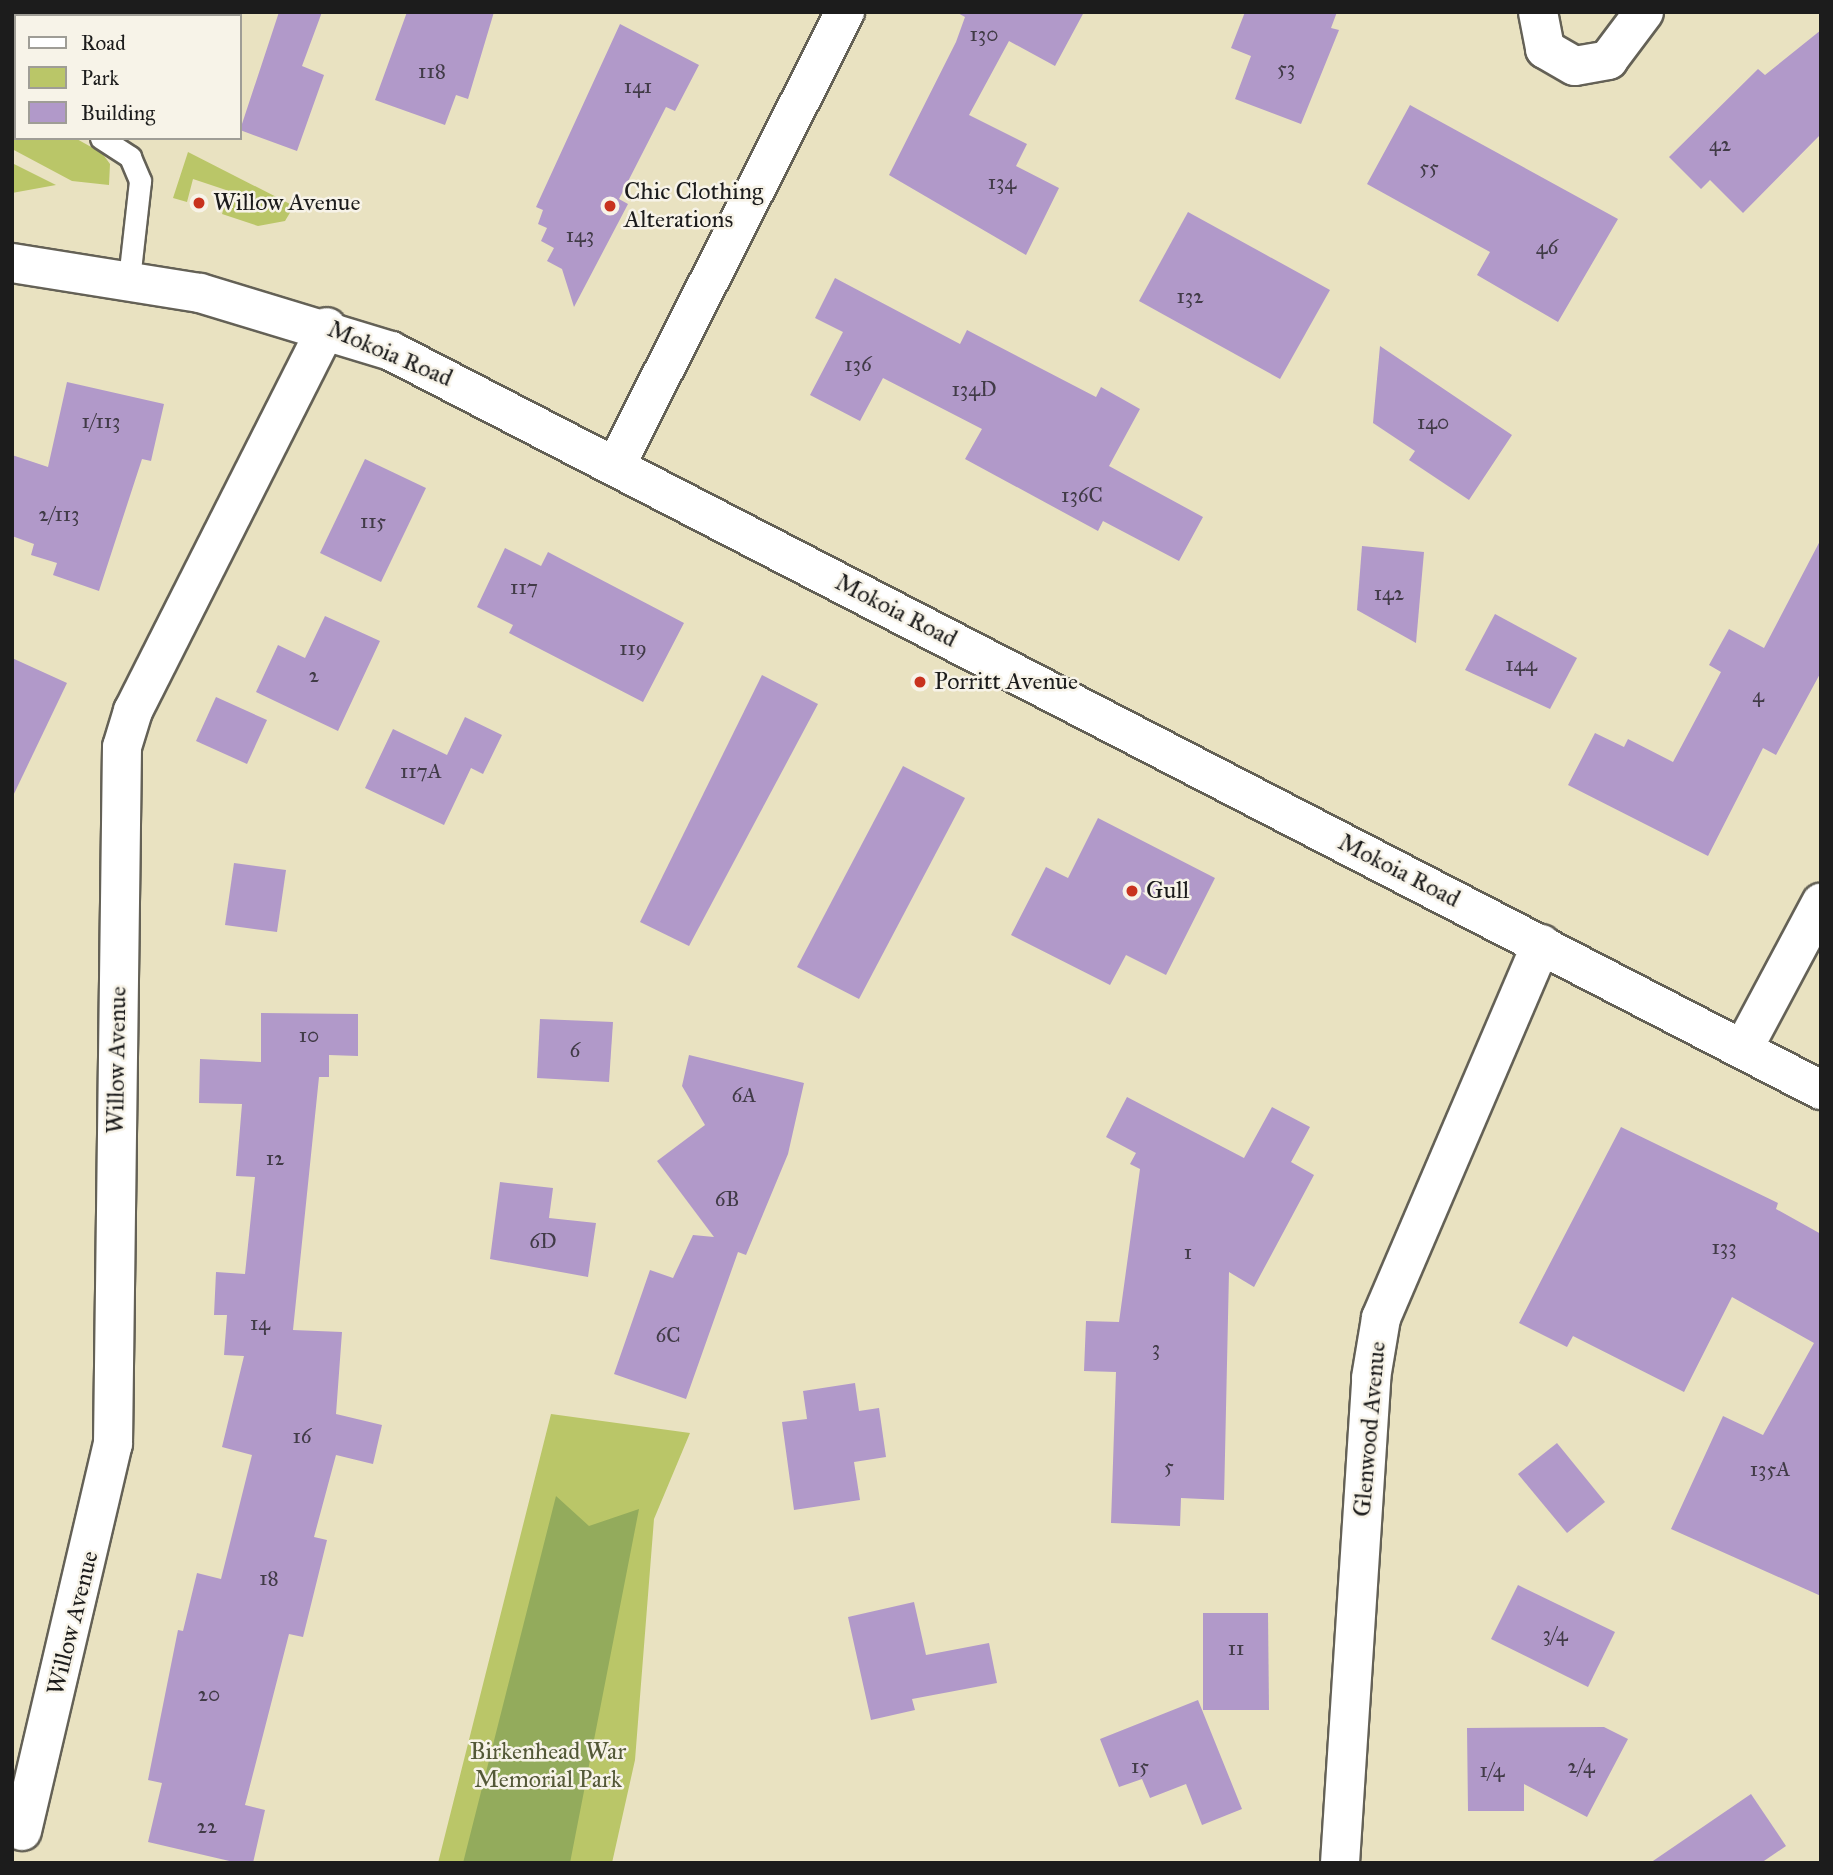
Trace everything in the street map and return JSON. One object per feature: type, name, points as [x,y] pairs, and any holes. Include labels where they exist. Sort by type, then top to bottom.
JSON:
[{"type":"street","points":[[616,465],[845,12]]},
{"type":"street","points":[[1538,12],[1545,49],[1575,66],[1608,60],[1644,12]]},
{"type":"street","name":"Mokoia Road","points":[[12,263],[129,279],[327,327],[446,376],[1821,1090]]},
{"type":"street","name":"Willow Avenue","points":[[22,1830],[113,1444],[122,747],[133,711],[327,327]]},
{"type":"street","points":[[1743,1049],[1821,903]]},
{"type":"street","name":"Glenwood Avenue","points":[[1340,1863],[1371,1378],[1381,1318],[1541,944]]},
{"type":"lane","points":[[104,140],[130,157],[140,181],[129,279]]},
{"type":"green space","points":[[12,114],[14,140],[79,140],[102,153],[110,164],[109,185],[72,181],[12,149]]},
{"type":"green space","points":[[188,152],[294,206],[285,221],[258,226],[222,214],[229,191],[193,179],[187,202],[173,198]]},
{"type":"green space","points":[[12,163],[56,185],[12,193]]},
{"type":"green space","name":"Birkenhead War Memorial Park","points":[[551,1414],[690,1433],[654,1519],[635,1760],[612,1863],[438,1863]]},
{"type":"green space","points":[[556,1496],[589,1526],[639,1509],[570,1863],[463,1863]]},
{"type":"building","points":[[279,12],[322,12],[302,66],[324,75],[297,151],[242,131]]},
{"type":"building","points":[[407,12],[494,12],[468,99],[456,95],[445,125],[375,100]]},
{"type":"building","points":[[956,12],[1084,12],[1055,66],[1009,41],[969,115],[1027,144],[1016,166],[1059,188],[1026,255],[889,175],[956,42],[965,17]]},
{"type":"building","points":[[1245,12],[1337,12],[1331,28],[1339,30],[1301,124],[1235,99],[1251,56],[1231,48]]},
{"type":"building","points":[[620,24],[699,65],[675,111],[666,107],[619,199],[628,204],[574,307],[562,269],[547,261],[554,248],[541,241],[547,228],[538,224],[543,210],[536,207]]},
{"type":"building","points":[[1821,30],[1821,134],[1743,213],[1710,180],[1701,189],[1669,157],[1758,69],[1765,75]]},
{"type":"building","points":[[1410,105],[1618,219],[1558,322],[1477,275],[1490,252],[1367,184]]},
{"type":"building","points":[[1188,212],[1330,290],[1280,379],[1139,301]]},
{"type":"building","points":[[835,278],[960,344],[967,330],[1096,397],[1101,387],[1140,409],[1109,466],[1203,517],[1179,561],[1103,521],[1098,531],[965,459],[982,429],[883,378],[860,421],[810,395],[843,332],[815,318]]},
{"type":"building","points":[[1380,346],[1512,435],[1469,500],[1409,460],[1415,451],[1373,423]]},
{"type":"building","points":[[67,382],[164,404],[151,461],[142,459],[99,591],[53,575],[57,563],[31,555],[34,544],[12,536],[12,455],[48,467]]},
{"type":"building","points":[[365,459],[426,488],[381,582],[320,553]]},
{"type":"building","points":[[1821,539],[1821,672],[1776,755],[1763,748],[1708,856],[1568,785],[1595,733],[1624,747],[1628,739],[1673,762],[1721,672],[1709,665],[1729,629],[1764,648]]},
{"type":"building","points":[[1362,546],[1424,552],[1416,643],[1357,610]]},
{"type":"building","points":[[505,548],[541,566],[548,552],[684,623],[643,702],[509,633],[513,625],[477,607]]},
{"type":"building","points":[[1495,614],[1577,658],[1550,709],[1465,670]]},
{"type":"building","points":[[325,616],[380,641],[338,731],[256,692],[278,645],[305,658]]},
{"type":"building","points":[[12,658],[67,683],[12,798]]},
{"type":"building","points":[[762,675],[818,704],[689,946],[640,922]]},
{"type":"building","points":[[216,697],[267,720],[247,764],[196,741]]},
{"type":"building","points":[[465,717],[502,735],[483,774],[471,768],[444,825],[365,788],[393,729],[447,755]]},
{"type":"building","points":[[903,766],[965,798],[859,999],[797,967]]},
{"type":"building","points":[[1098,818],[1215,878],[1166,975],[1126,955],[1110,985],[1011,935],[1046,867],[1068,878]]},
{"type":"building","points":[[234,863],[286,870],[277,932],[225,925]]},
{"type":"building","points":[[261,1013],[358,1014],[358,1056],[329,1055],[329,1077],[319,1077],[293,1330],[342,1332],[336,1414],[382,1425],[373,1464],[336,1455],[314,1537],[327,1540],[303,1637],[289,1634],[245,1805],[265,1810],[253,1863],[238,1863],[148,1842],[162,1783],[148,1780],[178,1630],[183,1631],[197,1573],[221,1579],[252,1455],[222,1447],[244,1356],[224,1355],[227,1315],[214,1315],[216,1272],[245,1274],[255,1177],[236,1176],[242,1104],[199,1103],[200,1059],[261,1062]]},
{"type":"building","points":[[540,1019],[613,1022],[609,1082],[537,1078]]},
{"type":"building","points":[[689,1055],[804,1083],[788,1154],[746,1255],[738,1252],[686,1399],[614,1374],[650,1270],[673,1278],[693,1235],[714,1237],[657,1161],[705,1125],[682,1086]]},
{"type":"building","points":[[1127,1097],[1244,1158],[1272,1107],[1310,1127],[1291,1162],[1314,1175],[1254,1287],[1229,1272],[1224,1500],[1181,1498],[1180,1526],[1111,1523],[1116,1372],[1084,1371],[1086,1321],[1119,1322],[1140,1169],[1130,1164],[1136,1153],[1106,1137]]},
{"type":"building","points":[[1621,1127],[1778,1203],[1776,1209],[1821,1234],[1821,1596],[1671,1529],[1723,1416],[1763,1435],[1814,1343],[1732,1297],[1684,1392],[1573,1336],[1567,1347],[1519,1323]]},
{"type":"building","points":[[500,1182],[553,1188],[549,1218],[596,1223],[588,1277],[490,1259]]},
{"type":"building","points":[[855,1383],[859,1411],[879,1408],[886,1457],[854,1462],[860,1500],[794,1510],[782,1422],[807,1419],[803,1391]]},
{"type":"building","points":[[1557,1443],[1605,1502],[1567,1533],[1518,1474]]},
{"type":"building","points":[[1518,1585],[1615,1632],[1588,1687],[1491,1639]]},
{"type":"building","points":[[914,1602],[926,1655],[989,1643],[997,1683],[912,1699],[915,1710],[871,1720],[848,1617]]},
{"type":"building","points":[[1203,1613],[1268,1613],[1269,1710],[1203,1710]]},
{"type":"building","points":[[1198,1700],[1242,1809],[1202,1825],[1186,1784],[1150,1798],[1142,1779],[1119,1787],[1100,1739]]},
{"type":"building","points":[[1604,1727],[1628,1739],[1587,1817],[1524,1784],[1524,1811],[1468,1811],[1467,1728]]},
{"type":"building","points":[[1751,1794],[1786,1846],[1761,1863],[1650,1863]]},
{"type":"place","name":"Willow Avenue","points":[[199,203]]},
{"type":"place","name":"Chic Clothing Alterations","points":[[610,206]]},
{"type":"place","name":"Porritt Avenue","points":[[920,682]]},
{"type":"place","name":"Gull","points":[[1132,891]]}]
